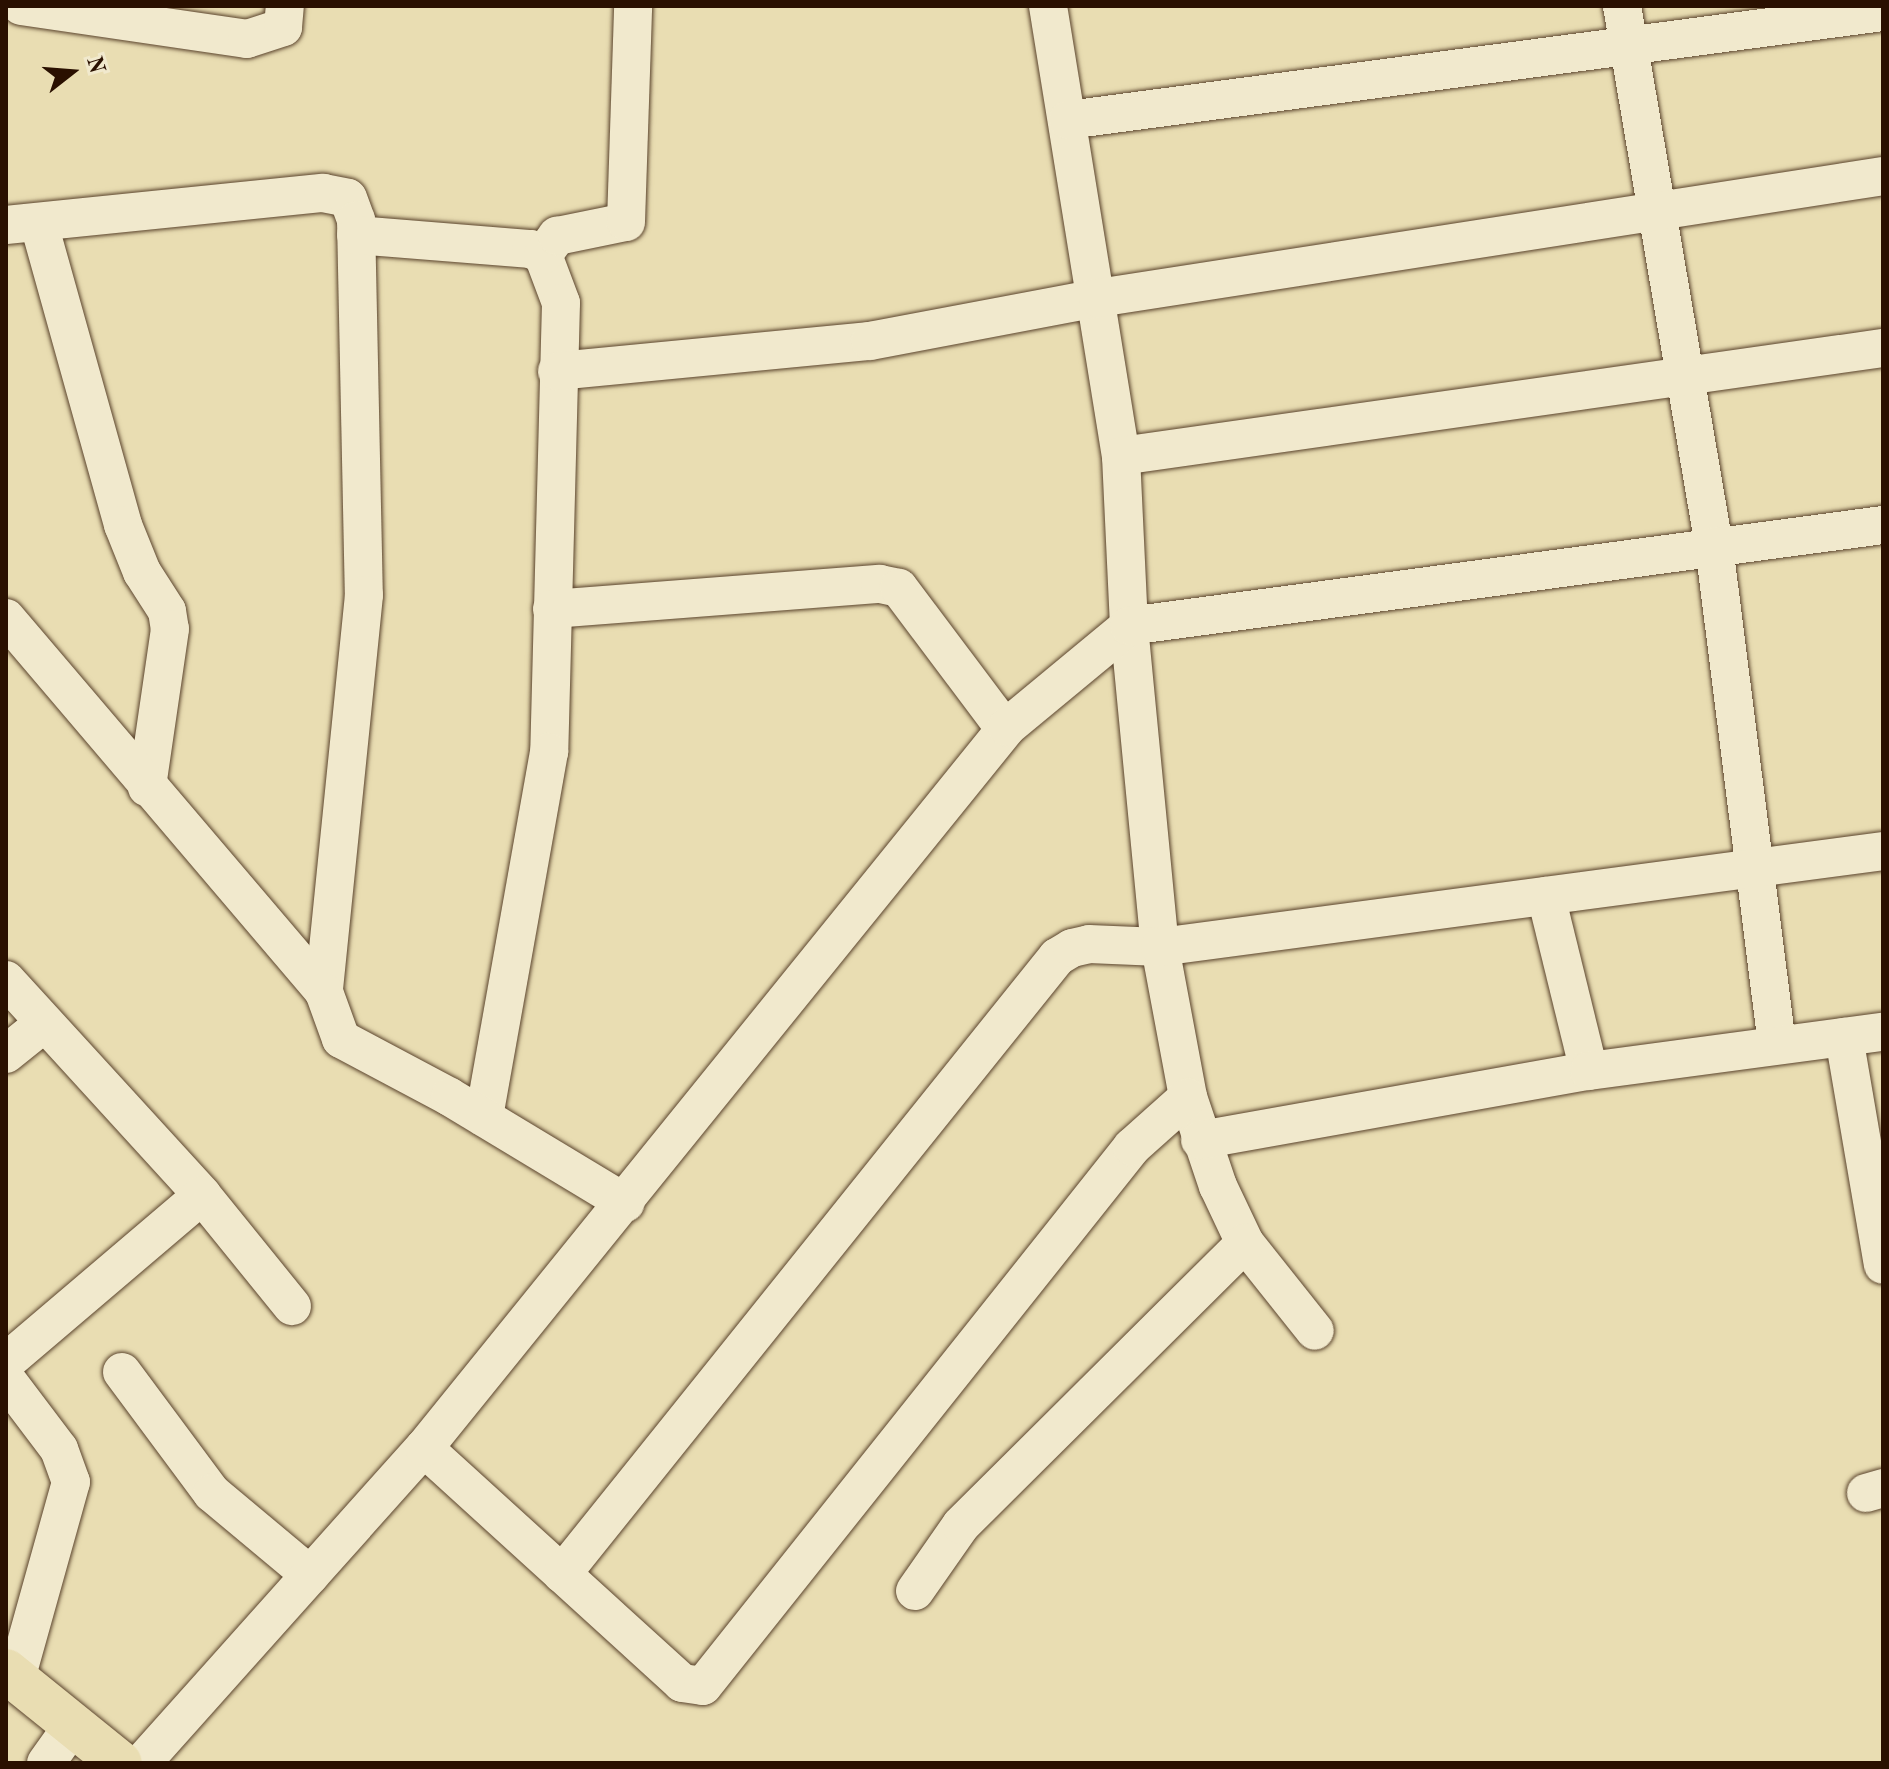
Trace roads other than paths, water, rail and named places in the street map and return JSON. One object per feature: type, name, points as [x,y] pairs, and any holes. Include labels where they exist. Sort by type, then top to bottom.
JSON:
[{"type":"main road","points":[[11,1675],[120,1763]]},
{"type":"street","points":[[21,6],[247,39],[283,27],[285,6]]},
{"type":"street","points":[[543,255],[557,236],[626,222],[633,6]]},
{"type":"street","points":[[1048,6],[1098,298],[1121,456],[1129,626],[1160,947],[1188,1097],[1200,1140],[1245,1243],[1315,1331]]},
{"type":"street","points":[[1622,6],[1714,546],[1777,1045]]},
{"type":"street","points":[[1068,120],[1630,49],[1883,12]]},
{"type":"street","points":[[557,371],[870,341],[1098,298],[1883,176]]},
{"type":"street","points":[[147,787],[170,629],[167,611],[142,572],[123,525],[22,225],[323,193],[348,198],[356,235],[364,595],[324,992]]},
{"type":"street","points":[[356,235],[531,249],[543,255],[561,303],[549,752],[484,1117]]},
{"type":"street","points":[[1121,456],[1883,348]]},
{"type":"street","points":[[142,1763],[424,1448],[626,1203],[1005,729],[1129,626],[1180,623],[1714,546],[1883,525]]},
{"type":"street","points":[[552,609],[880,584],[899,588],[1005,729]]},
{"type":"street","points":[[6,618],[324,992],[341,1039],[484,1117],[626,1203]]},
{"type":"street","points":[[562,1574],[1057,957],[1089,944],[1160,947],[1883,851]]},
{"type":"street","points":[[1546,896],[1589,1071]]},
{"type":"street","points":[[6,980],[42,1025],[202,1195],[292,1306]]},
{"type":"street","points":[[6,1054],[42,1025]]},
{"type":"street","points":[[1200,1140],[1589,1071],[1883,1032]]},
{"type":"street","points":[[1844,1037],[1883,1265]]},
{"type":"street","points":[[424,1448],[682,1683],[703,1686],[1132,1147],[1188,1097]]},
{"type":"street","points":[[6,1362],[202,1195]]},
{"type":"street","points":[[915,1591],[961,1525],[1245,1243]]},
{"type":"street","points":[[122,1372],[212,1493],[310,1575]]},
{"type":"street","points":[[6,1379],[59,1449],[71,1482],[11,1675]]},
{"type":"street","points":[[46,1763],[73,1725]]}]
